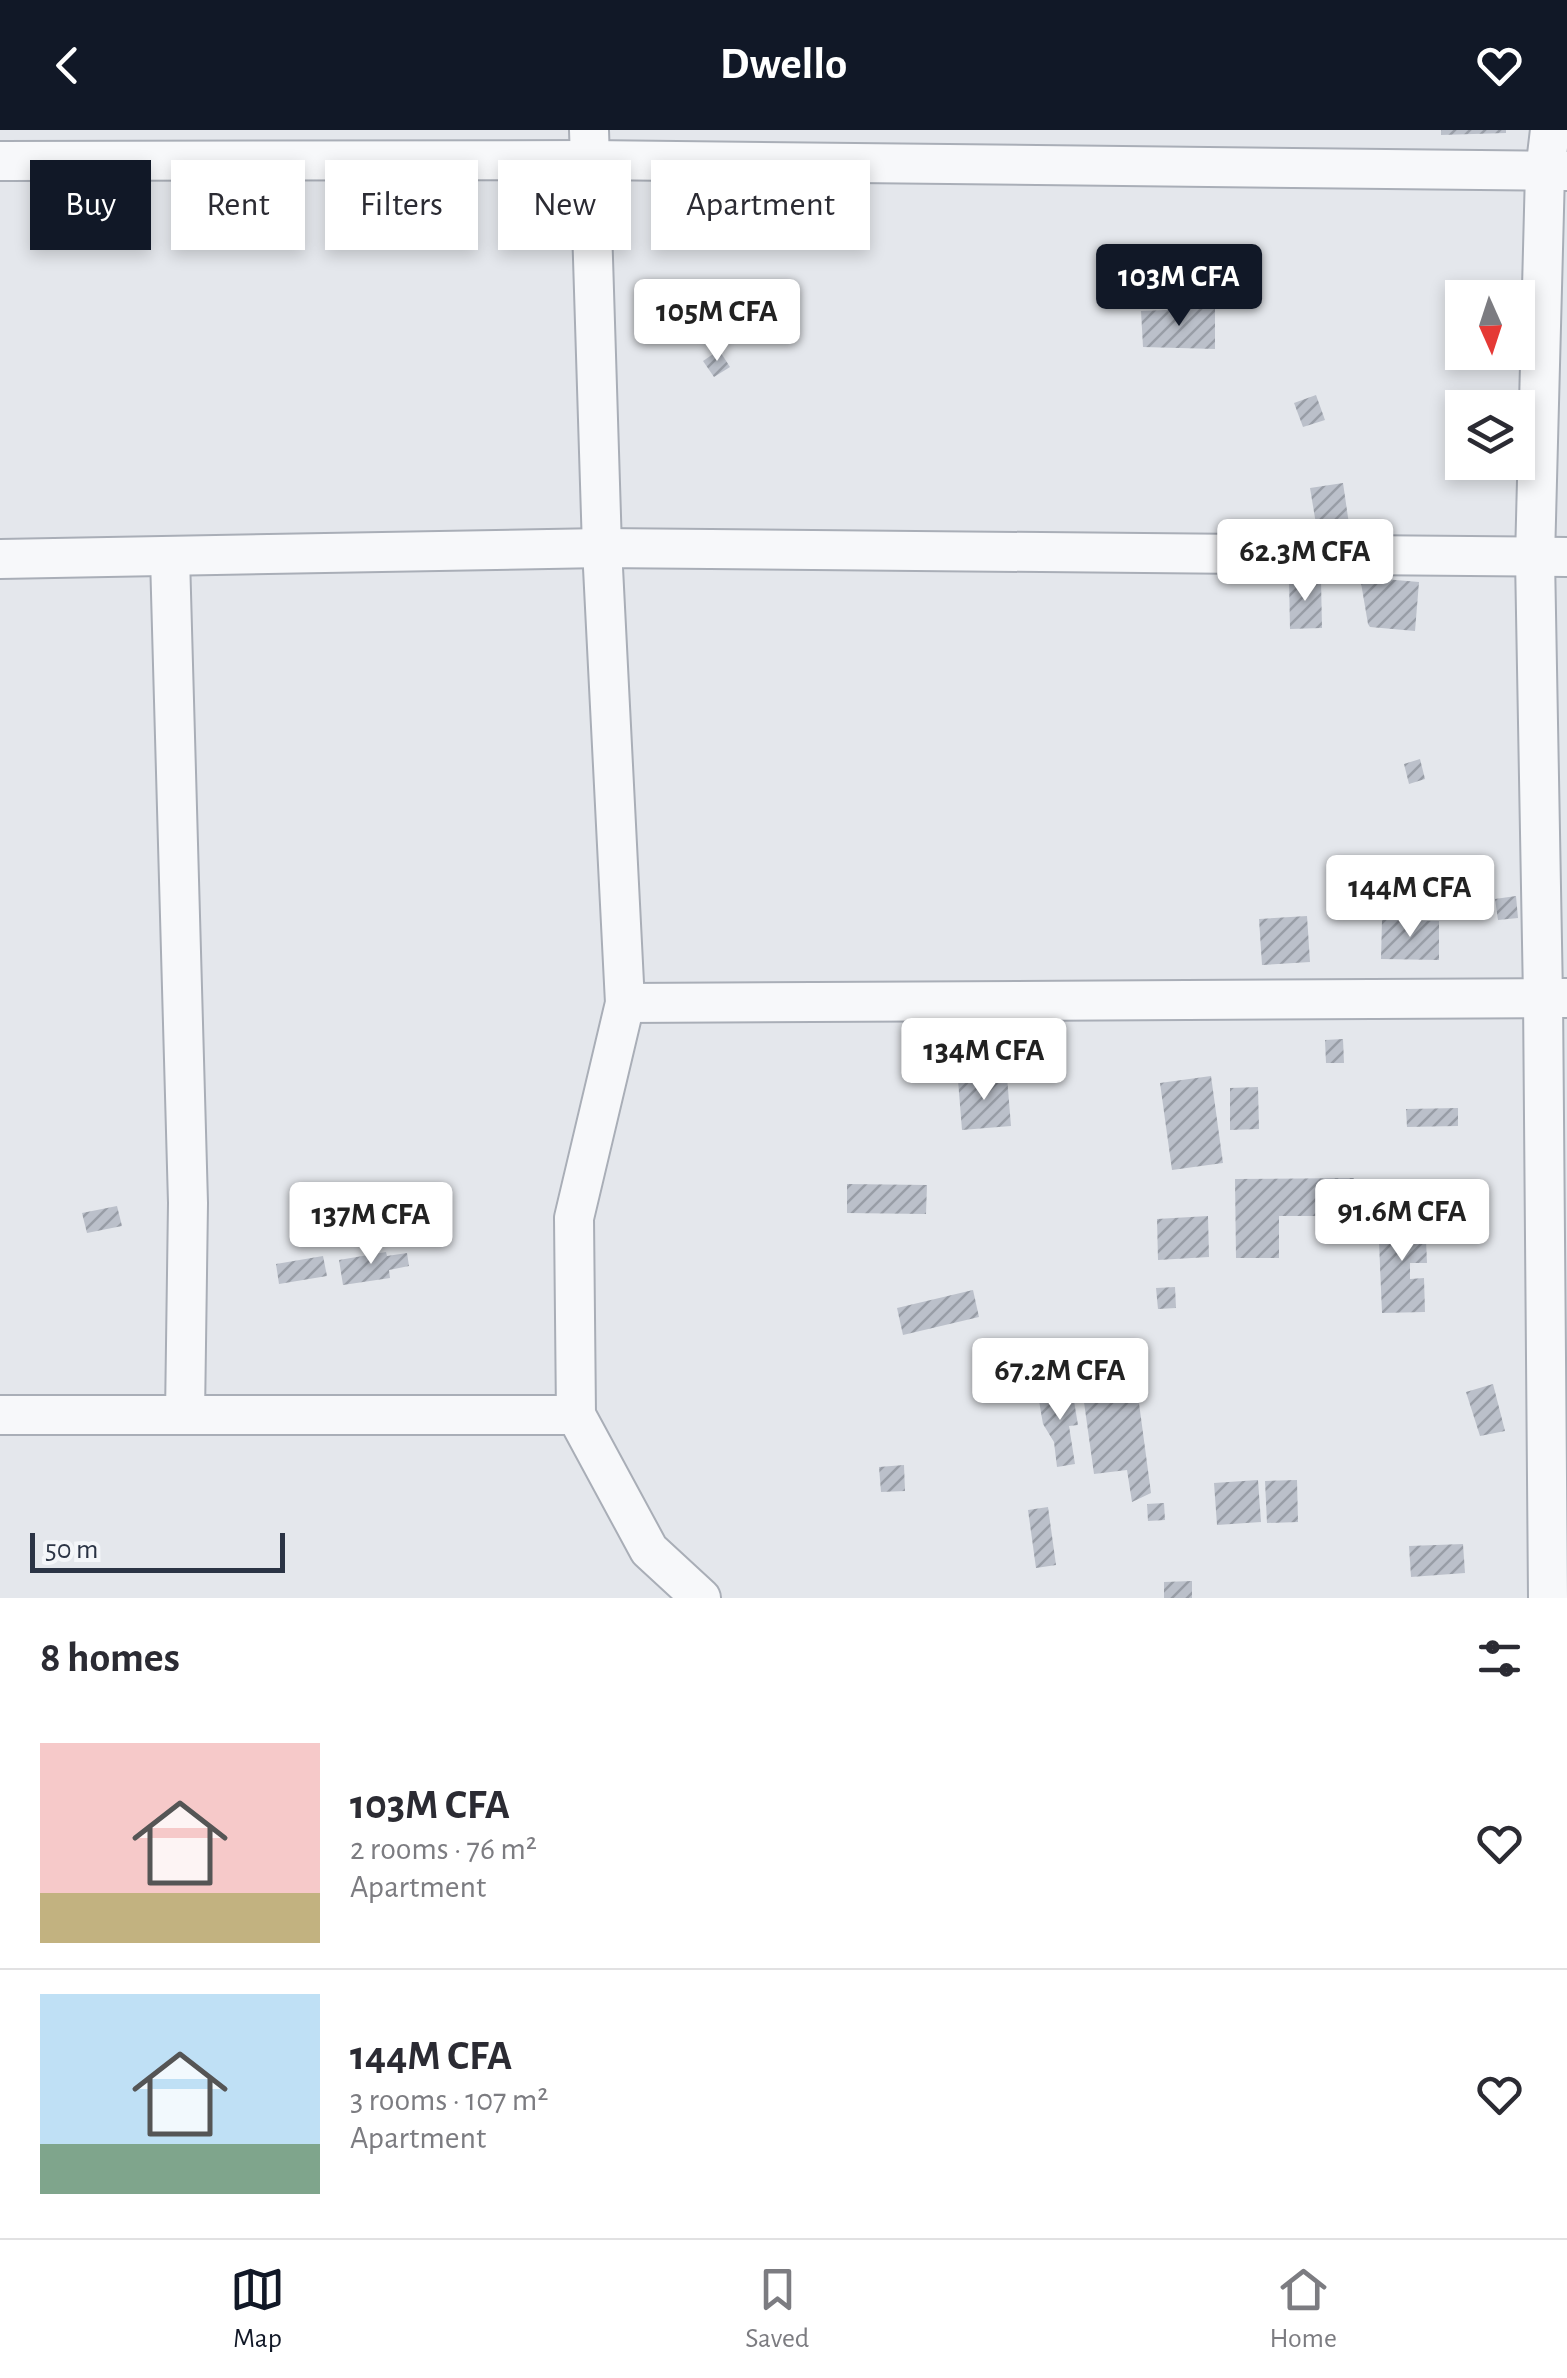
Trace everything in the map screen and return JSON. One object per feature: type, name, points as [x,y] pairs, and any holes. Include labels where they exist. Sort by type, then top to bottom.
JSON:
[{"type":"street","points":[[1548,1598],[1555,997],[1551,558],[1556,172],[1550,130]]},
{"type":"street","points":[[0,162],[589,145],[1556,172]]},
{"type":"street","points":[[589,145],[602,548],[625,1003],[574,1218],[576,1415],[649,1550],[700,1598]]},
{"type":"street","points":[[0,559],[602,548],[1551,558]]},
{"type":"street","points":[[170,557],[188,1202],[185,1414]]},
{"type":"street","points":[[625,1003],[1555,997]]},
{"type":"street","points":[[0,1415],[576,1415]]},
{"type":"building","points":[[1441,130],[1506,130],[1506,133],[1441,135]]},
{"type":"building","points":[[1215,308],[1215,349],[1143,347],[1141,311]]},
{"type":"building","points":[[719,350],[730,367],[714,377],[703,361]]},
{"type":"building","points":[[1316,395],[1325,420],[1303,427],[1294,403]]},
{"type":"building","points":[[1343,483],[1350,531],[1318,536],[1310,488]]},
{"type":"building","points":[[1360,577],[1419,582],[1415,631],[1370,627]]},
{"type":"building","points":[[1289,580],[1321,580],[1322,628],[1290,629]]},
{"type":"building","points":[[1420,759],[1425,779],[1409,784],[1404,764]]},
{"type":"building","points":[[1516,896],[1518,918],[1498,920],[1495,899]]},
{"type":"building","points":[[1307,916],[1310,962],[1262,965],[1259,919]]},
{"type":"building","points":[[1382,920],[1439,921],[1439,960],[1381,959]]},
{"type":"building","points":[[966,1028],[1005,1030],[1003,1057],[964,1054]]},
{"type":"building","points":[[1343,1039],[1344,1063],[1326,1063],[1325,1040]]},
{"type":"building","points":[[1211,1076],[1223,1163],[1172,1170],[1160,1083]]},
{"type":"building","points":[[1007,1077],[1011,1126],[962,1130],[958,1080]]},
{"type":"building","points":[[1258,1087],[1259,1129],[1230,1130],[1230,1088]]},
{"type":"building","points":[[1458,1108],[1458,1126],[1407,1127],[1406,1109]]},
{"type":"building","points":[[1354,1178],[1354,1216],[1279,1216],[1279,1258],[1236,1258],[1235,1179]]},
{"type":"building","points":[[847,1184],[927,1185],[926,1214],[847,1213]]},
{"type":"building","points":[[117,1206],[122,1226],[87,1233],[82,1213]]},
{"type":"building","points":[[1208,1216],[1209,1257],[1158,1260],[1157,1219]]},
{"type":"building","points":[[1425,1217],[1427,1263],[1410,1263],[1410,1279],[1424,1278],[1425,1312],[1382,1313],[1378,1218]]},
{"type":"building","points":[[386,1252],[387,1256],[407,1253],[409,1266],[389,1270],[390,1278],[343,1285],[339,1260]]},
{"type":"building","points":[[323,1256],[327,1276],[279,1284],[276,1264]]},
{"type":"building","points":[[1175,1287],[1176,1308],[1158,1309],[1156,1288]]},
{"type":"building","points":[[973,1290],[979,1317],[903,1335],[897,1308]]},
{"type":"building","points":[[1493,1384],[1505,1431],[1480,1436],[1466,1392]]},
{"type":"building","points":[[1137,1388],[1151,1493],[1132,1502],[1127,1470],[1094,1474],[1083,1395]]},
{"type":"building","points":[[1072,1389],[1078,1425],[1069,1426],[1075,1464],[1057,1467],[1054,1442],[1043,1424],[1038,1395]]},
{"type":"building","points":[[904,1465],[905,1491],[881,1492],[879,1467]]},
{"type":"building","points":[[1258,1480],[1261,1522],[1217,1525],[1214,1483]]},
{"type":"building","points":[[1297,1480],[1298,1522],[1267,1523],[1265,1481]]},
{"type":"building","points":[[1164,1503],[1165,1520],[1148,1521],[1147,1504]]},
{"type":"building","points":[[1048,1507],[1056,1565],[1036,1568],[1028,1510]]},
{"type":"building","points":[[1463,1544],[1465,1573],[1411,1577],[1409,1546]]},
{"type":"building","points":[[1192,1581],[1192,1598],[1164,1598],[1164,1582]]}]
